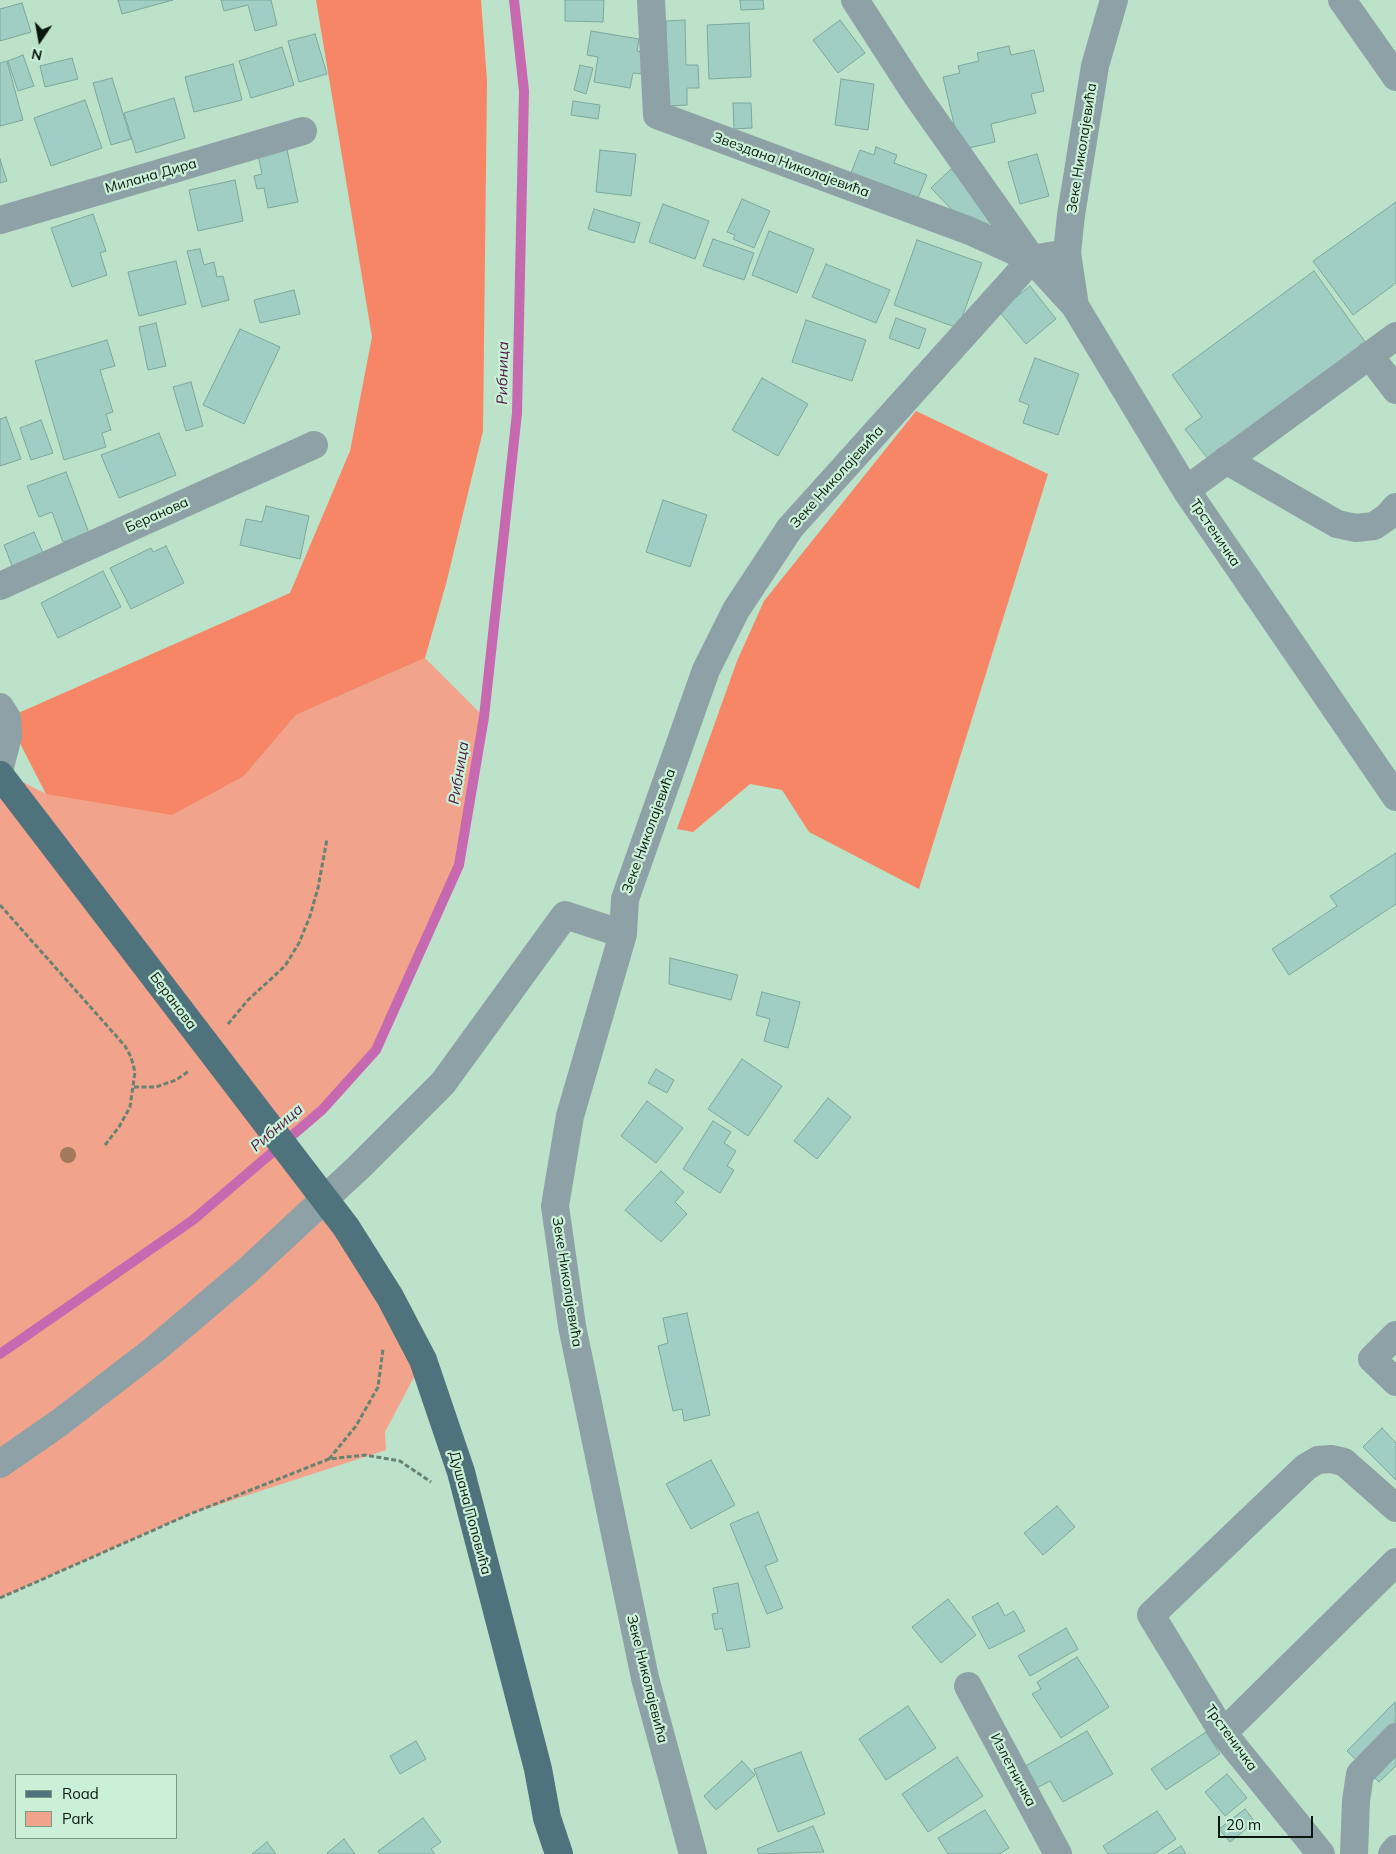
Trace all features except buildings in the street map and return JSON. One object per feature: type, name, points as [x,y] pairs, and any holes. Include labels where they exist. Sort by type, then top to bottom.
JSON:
[{"type":"main road","name":"Беранова","points":[[0,775],[346,1227]]},
{"type":"main road","name":"Душана Поповића","points":[[346,1227],[390,1297],[423,1360],[463,1481],[538,1769],[547,1818],[559,1854]]},
{"type":"main road","name":"Душана Поповића","points":[[547,1818],[548,1854]]},
{"type":"street","name":"Звездана Николајевића","points":[[651,0],[657,115],[970,231],[1032,259]]},
{"type":"street","name":"Звездана Николајевића","points":[[855,0],[915,93],[1032,259],[1075,306]]},
{"type":"street","name":"Зеке Николајевића","points":[[1068,253],[1070,215],[1095,66],[1114,0]]},
{"type":"street","points":[[1342,0],[1396,77]]},
{"type":"street","name":"Милана Дира","points":[[0,220],[303,131]]},
{"type":"street","points":[[1032,259],[1068,253]]},
{"type":"street","name":"Трстеничка","points":[[1068,253],[1075,306],[1186,490],[1396,797]]},
{"type":"street","name":"Зеке Николајевића","points":[[693,1854],[645,1678],[572,1326],[555,1206],[570,1116],[623,934],[625,898],[706,670],[736,610],[790,528],[1032,259]]},
{"type":"street","points":[[1186,490],[1396,336]]},
{"type":"street","points":[[1369,355],[1396,390]]},
{"type":"street","name":"Беранова","points":[[0,586],[314,445]]},
{"type":"street","points":[[1226,460],[1337,524],[1356,528],[1374,526],[1387,517],[1396,507]]},
{"type":"street","points":[[0,707],[7,718],[8,736],[0,767]]},
{"type":"street","points":[[0,1464],[59,1423],[155,1350],[246,1271],[359,1168],[443,1083],[565,915],[623,934]]},
{"type":"street","points":[[1396,1335],[1372,1359],[1396,1382]]},
{"type":"street","name":"Трстеничка","points":[[1321,1854],[1223,1733],[1151,1615],[1306,1467],[1318,1460],[1331,1458],[1344,1462],[1396,1508]]},
{"type":"street","points":[[1223,1733],[1396,1562]]},
{"type":"street","name":"Излетничка","points":[[968,1686],[1058,1854]]},
{"type":"street","points":[[1354,1854],[1356,1801],[1360,1774],[1396,1737]]},
{"type":"street","points":[[1392,1854],[1396,1849]]},
{"type":"path","points":[[224,1030],[248,1000],[285,966],[299,943],[315,897],[327,840]]},
{"type":"path","points":[[0,905],[125,1046],[131,1056],[135,1072],[130,1108],[119,1127],[105,1145]]},
{"type":"path","points":[[134,1087],[156,1087],[176,1080],[194,1067]]},
{"type":"path","points":[[329,1459],[356,1426],[378,1387],[383,1340]]},
{"type":"path","points":[[0,1598],[190,1514],[329,1459],[365,1454],[400,1461],[437,1486]]},
{"type":"green space","points":[[425,658],[484,717],[459,865],[376,1050],[322,1110],[274,1151],[346,1227],[423,1360],[385,1432],[386,1450],[190,1514],[0,1598],[0,770],[46,794],[244,776],[296,715]]},
{"type":"shaded area","points":[[316,0],[481,0],[487,81],[483,431],[446,584],[425,658],[296,715],[244,776],[172,815],[46,794],[7,718],[290,593],[350,451],[372,337]]},
{"type":"shaded area","points":[[916,411],[1048,474],[919,889],[809,832],[782,790],[750,784],[693,832],[677,829],[737,661],[764,601]]},
{"type":"waterway","name":"Рибница","points":[[0,1354],[193,1220],[322,1110],[376,1050],[459,865],[484,717],[517,413],[524,91],[514,0]]}]
